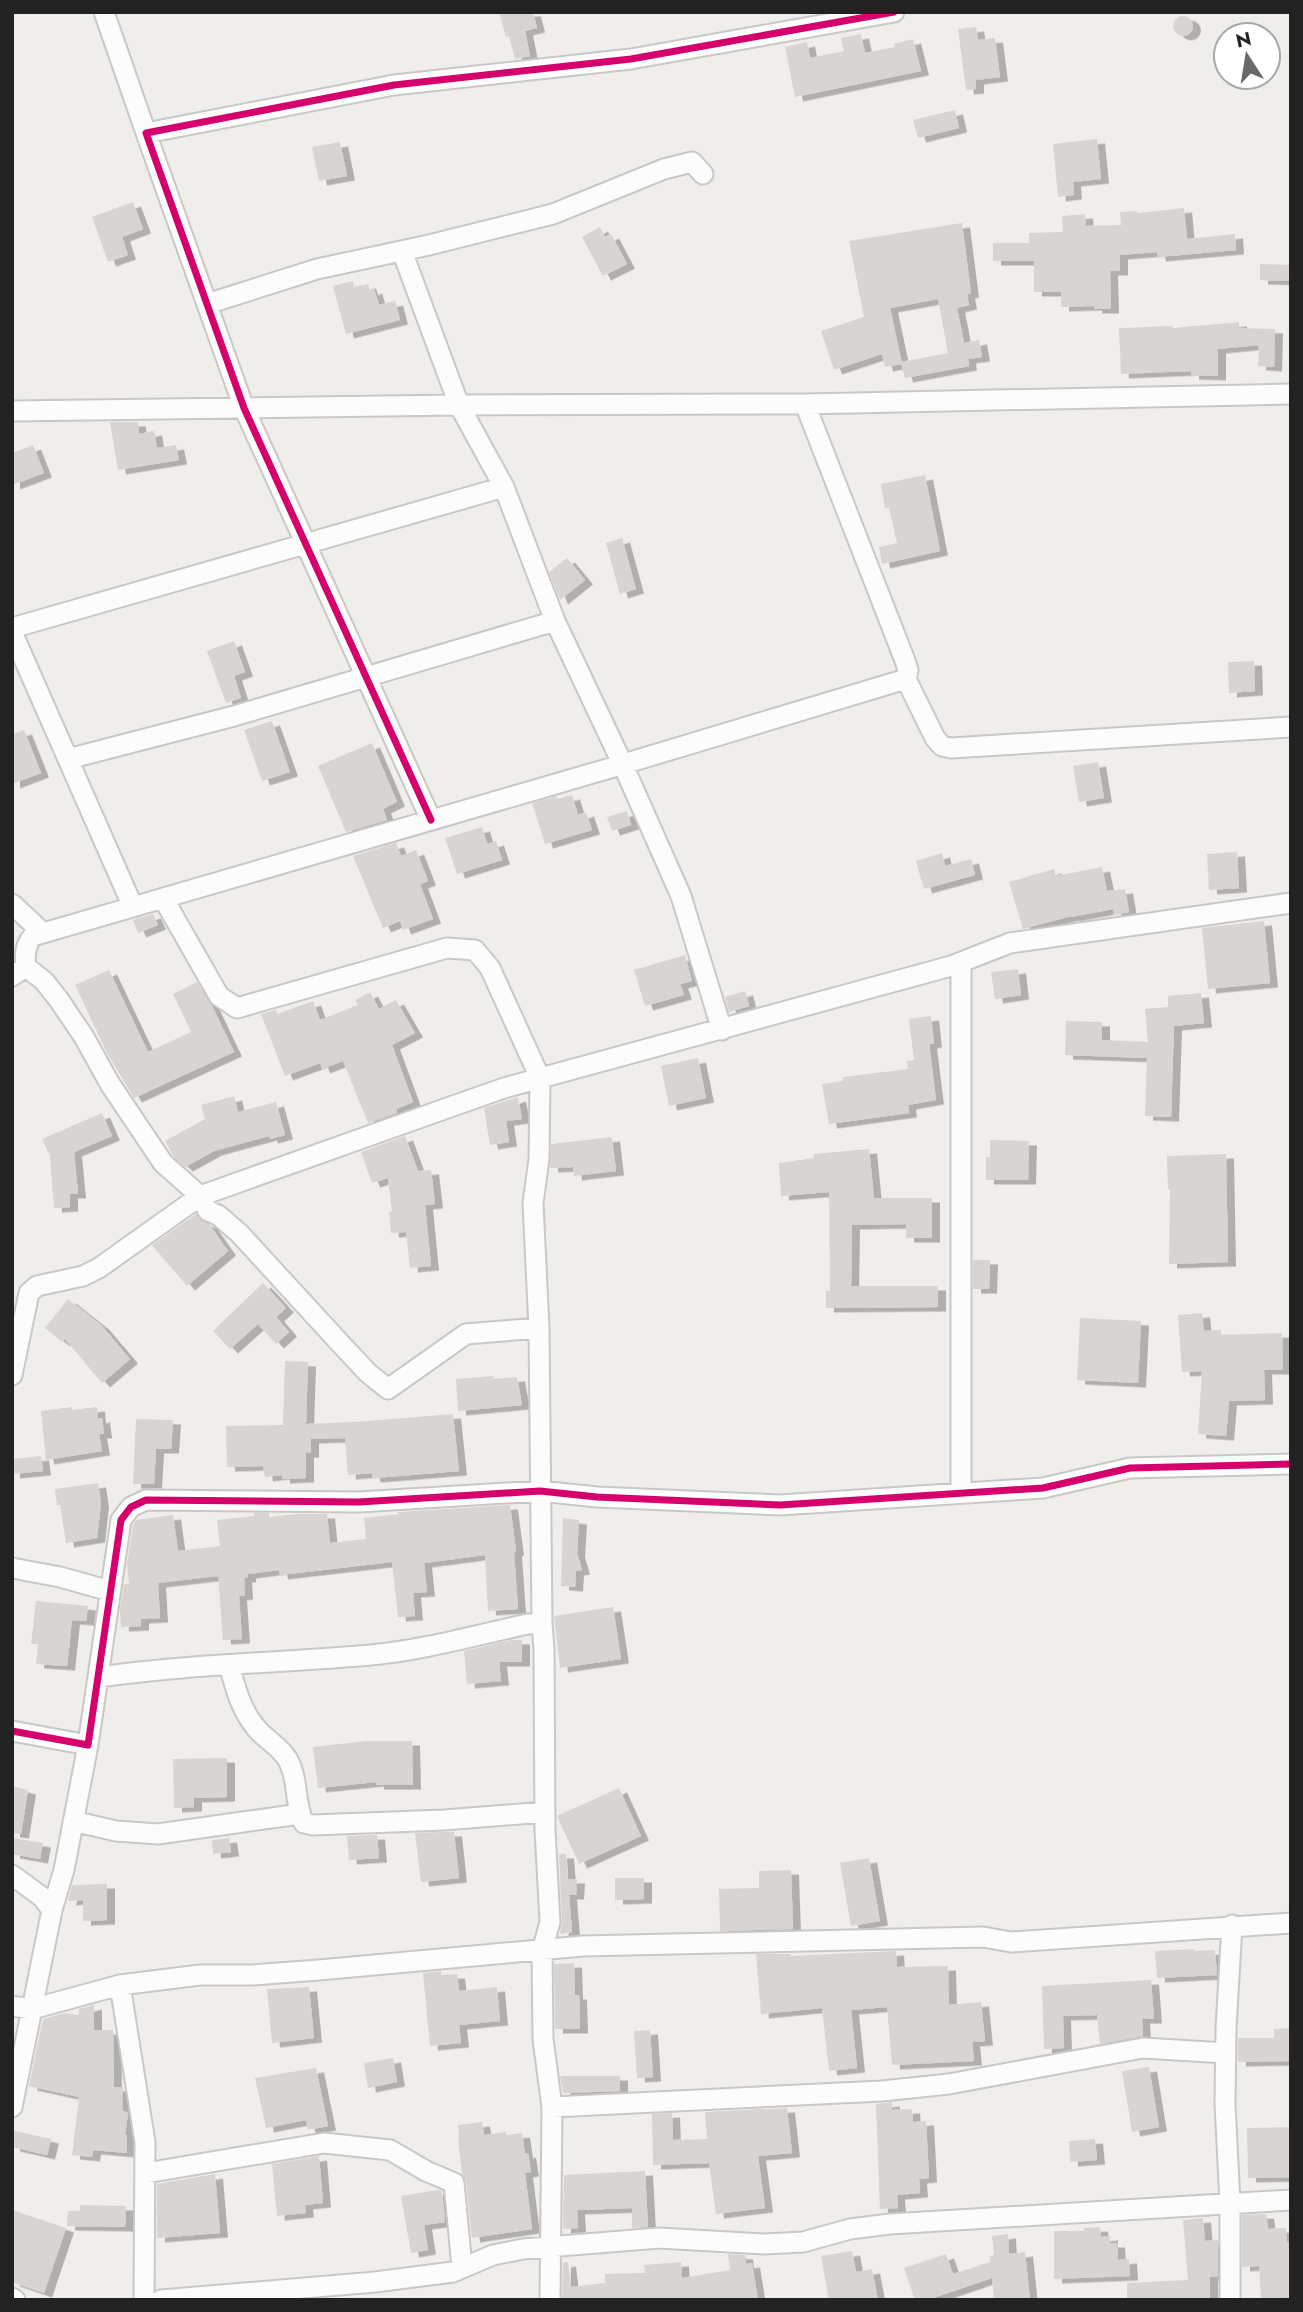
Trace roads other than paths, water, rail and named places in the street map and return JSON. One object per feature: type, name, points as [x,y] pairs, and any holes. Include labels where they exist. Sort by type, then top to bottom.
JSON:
[{"type":"street","points":[[104,12],[244,408],[431,820]]},
{"type":"street","points":[[146,133],[394,85],[631,58],[894,12]]},
{"type":"street","points":[[206,304],[317,269],[553,214],[664,169],[692,162],[703,174]]},
{"type":"street","points":[[402,251],[459,405],[504,487],[555,621],[681,896],[722,1030]]},
{"type":"street","points":[[12,411],[806,404],[1291,394]]},
{"type":"street","points":[[806,404],[904,658],[908,670],[906,678],[935,738],[942,746],[951,748],[1291,727]]},
{"type":"street","points":[[133,907],[12,630],[504,487]]},
{"type":"street","points":[[68,759],[234,716],[555,621]]},
{"type":"street","points":[[539,1328],[466,1335],[388,1389],[368,1373],[239,1233],[218,1215],[208,1211],[200,1196],[163,1163],[110,1084],[84,1037],[59,1000],[44,981],[19,971],[29,941],[33,936],[43,933],[623,765],[906,678]]},
{"type":"street","points":[[163,898],[219,996],[237,1008],[447,947],[475,950],[490,968],[540,1079],[539,1159],[533,1203],[539,1328],[545,1812],[550,1922],[542,1951],[543,2039],[552,2107],[550,2300]]},
{"type":"street","points":[[12,1376],[21,1298],[37,1286],[83,1276],[99,1268],[200,1196],[504,1088],[961,963],[1010,943],[1291,903]]},
{"type":"street","points":[[12,904],[43,933]]},
{"type":"street","points":[[961,963],[961,1493]]},
{"type":"street","points":[[12,2107],[52,1910],[64,1870],[88,1745],[121,1520],[131,1507],[145,1500],[359,1502],[540,1491],[597,1497],[780,1505],[1043,1488],[1130,1468],[1291,1464]]},
{"type":"street","points":[[12,1567],[110,1591]]},
{"type":"street","points":[[99,1677],[132,1672],[370,1655],[542,1623]]},
{"type":"street","points":[[229,1665],[241,1707],[257,1730],[287,1759],[294,1776],[304,1823],[313,1825],[444,1820],[545,1812]]},
{"type":"street","points":[[12,1731],[88,1745]]},
{"type":"street","points":[[73,1821],[116,1831],[158,1833],[300,1814]]},
{"type":"street","points":[[12,1875],[42,1897],[52,1910]]},
{"type":"street","points":[[12,2006],[32,2009],[120,1985],[200,1975],[266,1974],[604,1945],[983,1937],[1011,1941],[1291,1923]]},
{"type":"street","points":[[1230,2300],[1226,2053],[1232,1925]]},
{"type":"street","points":[[120,1985],[145,2142],[144,2300]]},
{"type":"street","points":[[552,2107],[949,2084],[1143,2048],[1226,2053]]},
{"type":"street","points":[[146,2173],[324,2143],[390,2150],[426,2171],[454,2183],[462,2267]]},
{"type":"street","points":[[161,2300],[375,2282],[453,2272],[493,2255],[523,2249],[659,2238],[764,2244],[803,2242],[850,2229],[890,2224],[1291,2200]]}]
